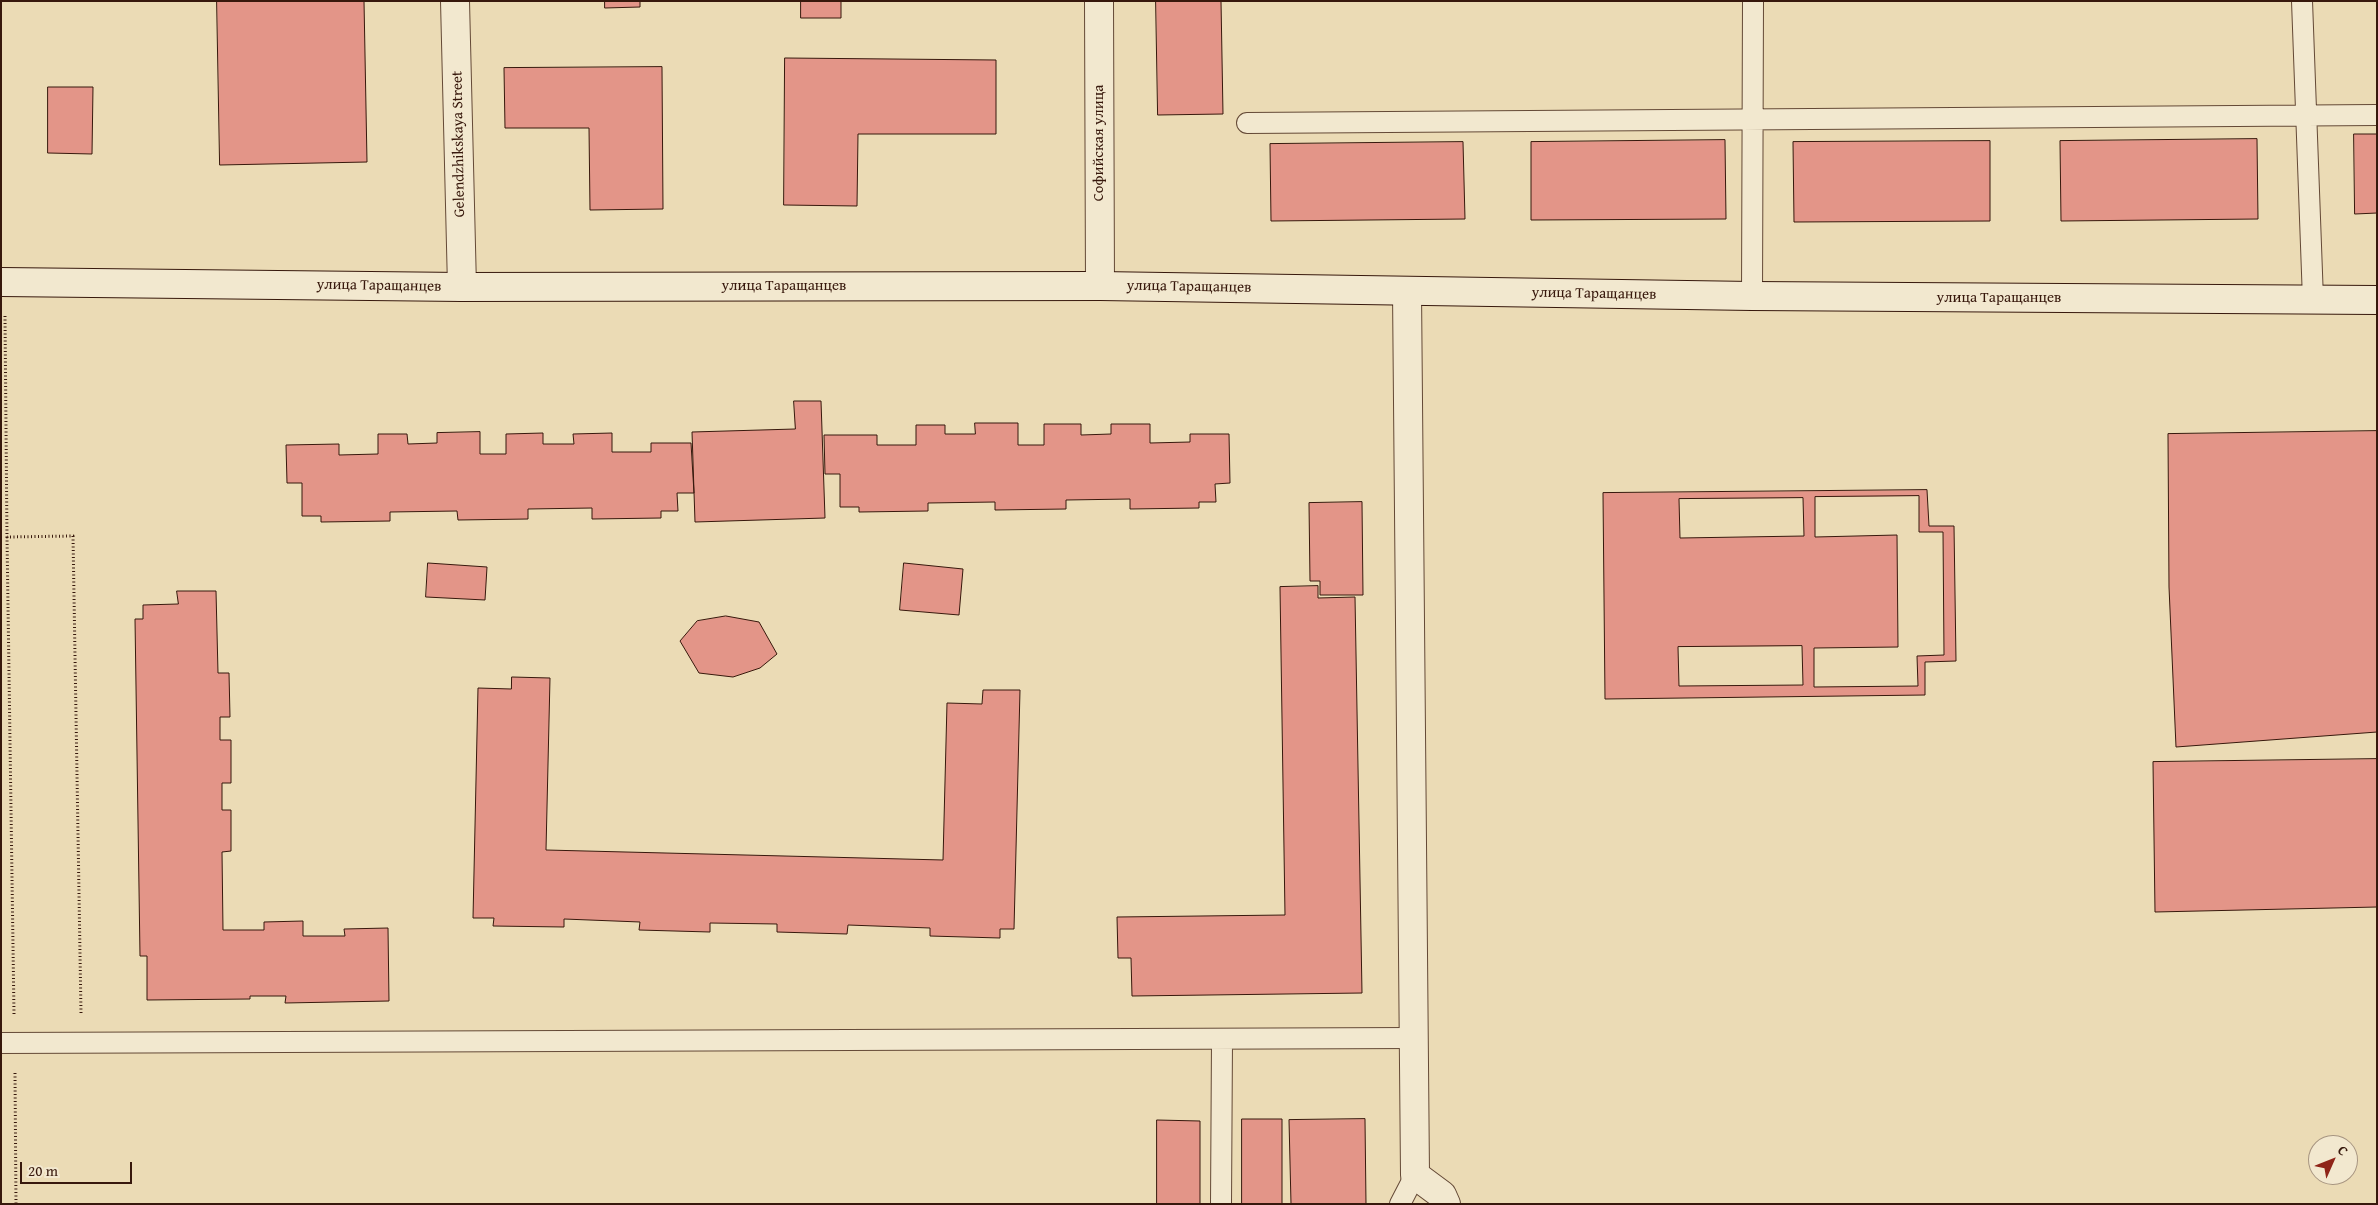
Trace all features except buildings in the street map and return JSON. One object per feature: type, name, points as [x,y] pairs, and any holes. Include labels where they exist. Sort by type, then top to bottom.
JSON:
[{"type":"street","name":"Gelendzhikskaya Street","points":[[455,1],[462,286]]},
{"type":"street","name":"Софийская улица","points":[[1099,1],[1100,286]]},
{"type":"street","name":"улица Таращанцев","points":[[3,282],[462,286],[1100,286],[1752,296],[2377,300]]},
{"type":"street","points":[[1407,291],[1415,1175],[1442,1195],[1446,1204]]},
{"type":"lane","points":[[1752,296],[1753,1]]},
{"type":"lane","points":[[2302,1],[2313,300]]},
{"type":"lane","points":[[1247,123],[2377,115]]},
{"type":"lane","points":[[8,1043],[1414,1038]]},
{"type":"lane","points":[[1221,1204],[1222,1040]]},
{"type":"lane","points":[[1400,1204],[1415,1175]]},
{"type":"path","points":[[3,282],[7,537],[8,1043],[16,1204]]},
{"type":"path","points":[[7,537],[73,536],[81,1012]]}]
